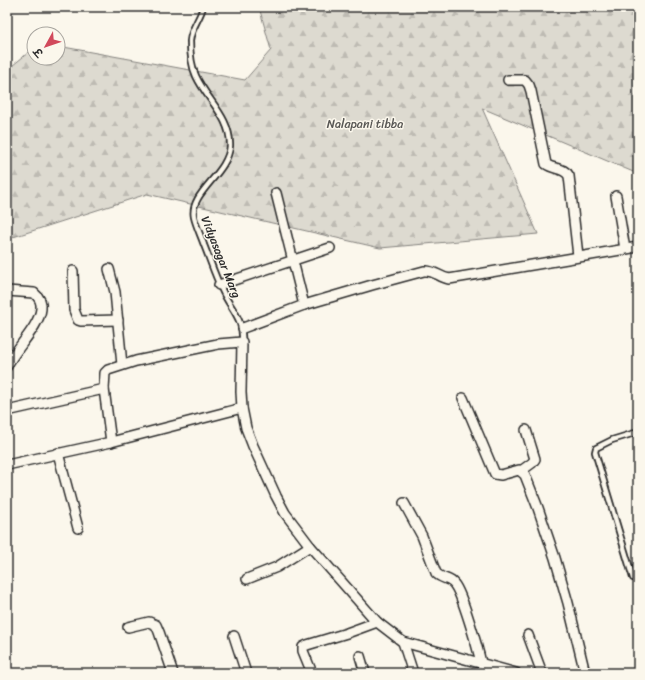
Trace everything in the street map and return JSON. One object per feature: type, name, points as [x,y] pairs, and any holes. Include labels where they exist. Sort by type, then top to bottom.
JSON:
[{"type":"street","points":[[508,80],[525,80],[529,85],[546,164],[551,167],[563,169],[569,176],[578,256]]},
{"type":"street","points":[[276,193],[304,305]]},
{"type":"street","points":[[616,196],[626,249]]},
{"type":"street","points":[[242,328],[304,305],[372,284],[424,271],[432,271],[444,278],[449,279],[638,247]]},
{"type":"street","points":[[220,285],[330,248]]},
{"type":"street","points":[[109,269],[115,292],[122,365]]},
{"type":"street","points":[[73,271],[74,310],[78,320],[118,320]]},
{"type":"street","points":[[7,291],[34,293],[38,296],[41,304],[41,310],[37,321],[7,366]]},
{"type":"street","points":[[111,442],[104,389],[105,374],[111,368],[136,361],[218,344],[242,342],[242,408],[246,428],[285,513],[310,546],[377,622],[403,642],[516,673]]},
{"type":"street","points":[[7,411],[104,389]]},
{"type":"street","points":[[463,398],[495,474],[501,475],[521,471],[535,459],[526,430]]},
{"type":"street","points":[[7,465],[111,442],[242,408]]},
{"type":"street","points":[[58,453],[78,528]]},
{"type":"street","points":[[521,471],[525,475],[538,508],[555,558],[568,603],[585,673]]},
{"type":"street","points":[[404,503],[422,536],[436,573],[440,578],[452,582],[456,586],[463,603],[481,663]]},
{"type":"street","points":[[247,579],[276,567],[310,546]]},
{"type":"street","points":[[128,627],[149,622],[156,625],[172,673]]},
{"type":"street","points":[[312,673],[303,649],[305,646],[377,622]]},
{"type":"street","points":[[528,635],[542,673]]},
{"type":"street","points":[[234,636],[246,673]]},
{"type":"street","points":[[403,642],[413,673]]},
{"type":"street","points":[[360,656],[365,673]]},
{"type":"lane","name":"Vidyasagar Marg","points":[[202,7],[201,13],[192,31],[190,42],[191,58],[199,81],[222,116],[229,137],[230,147],[222,167],[196,201],[193,211],[194,219],[225,297],[241,323],[242,342]]},
{"type":"lane","points":[[633,578],[595,452],[596,448],[602,444],[638,432]]},
{"type":"green space","name":"Nalapani tibba","points":[[259,7],[638,7],[638,174],[482,108],[538,234],[380,248],[147,194],[7,239],[7,70],[26,55],[26,66],[66,66],[66,47],[245,80],[271,50]]}]
